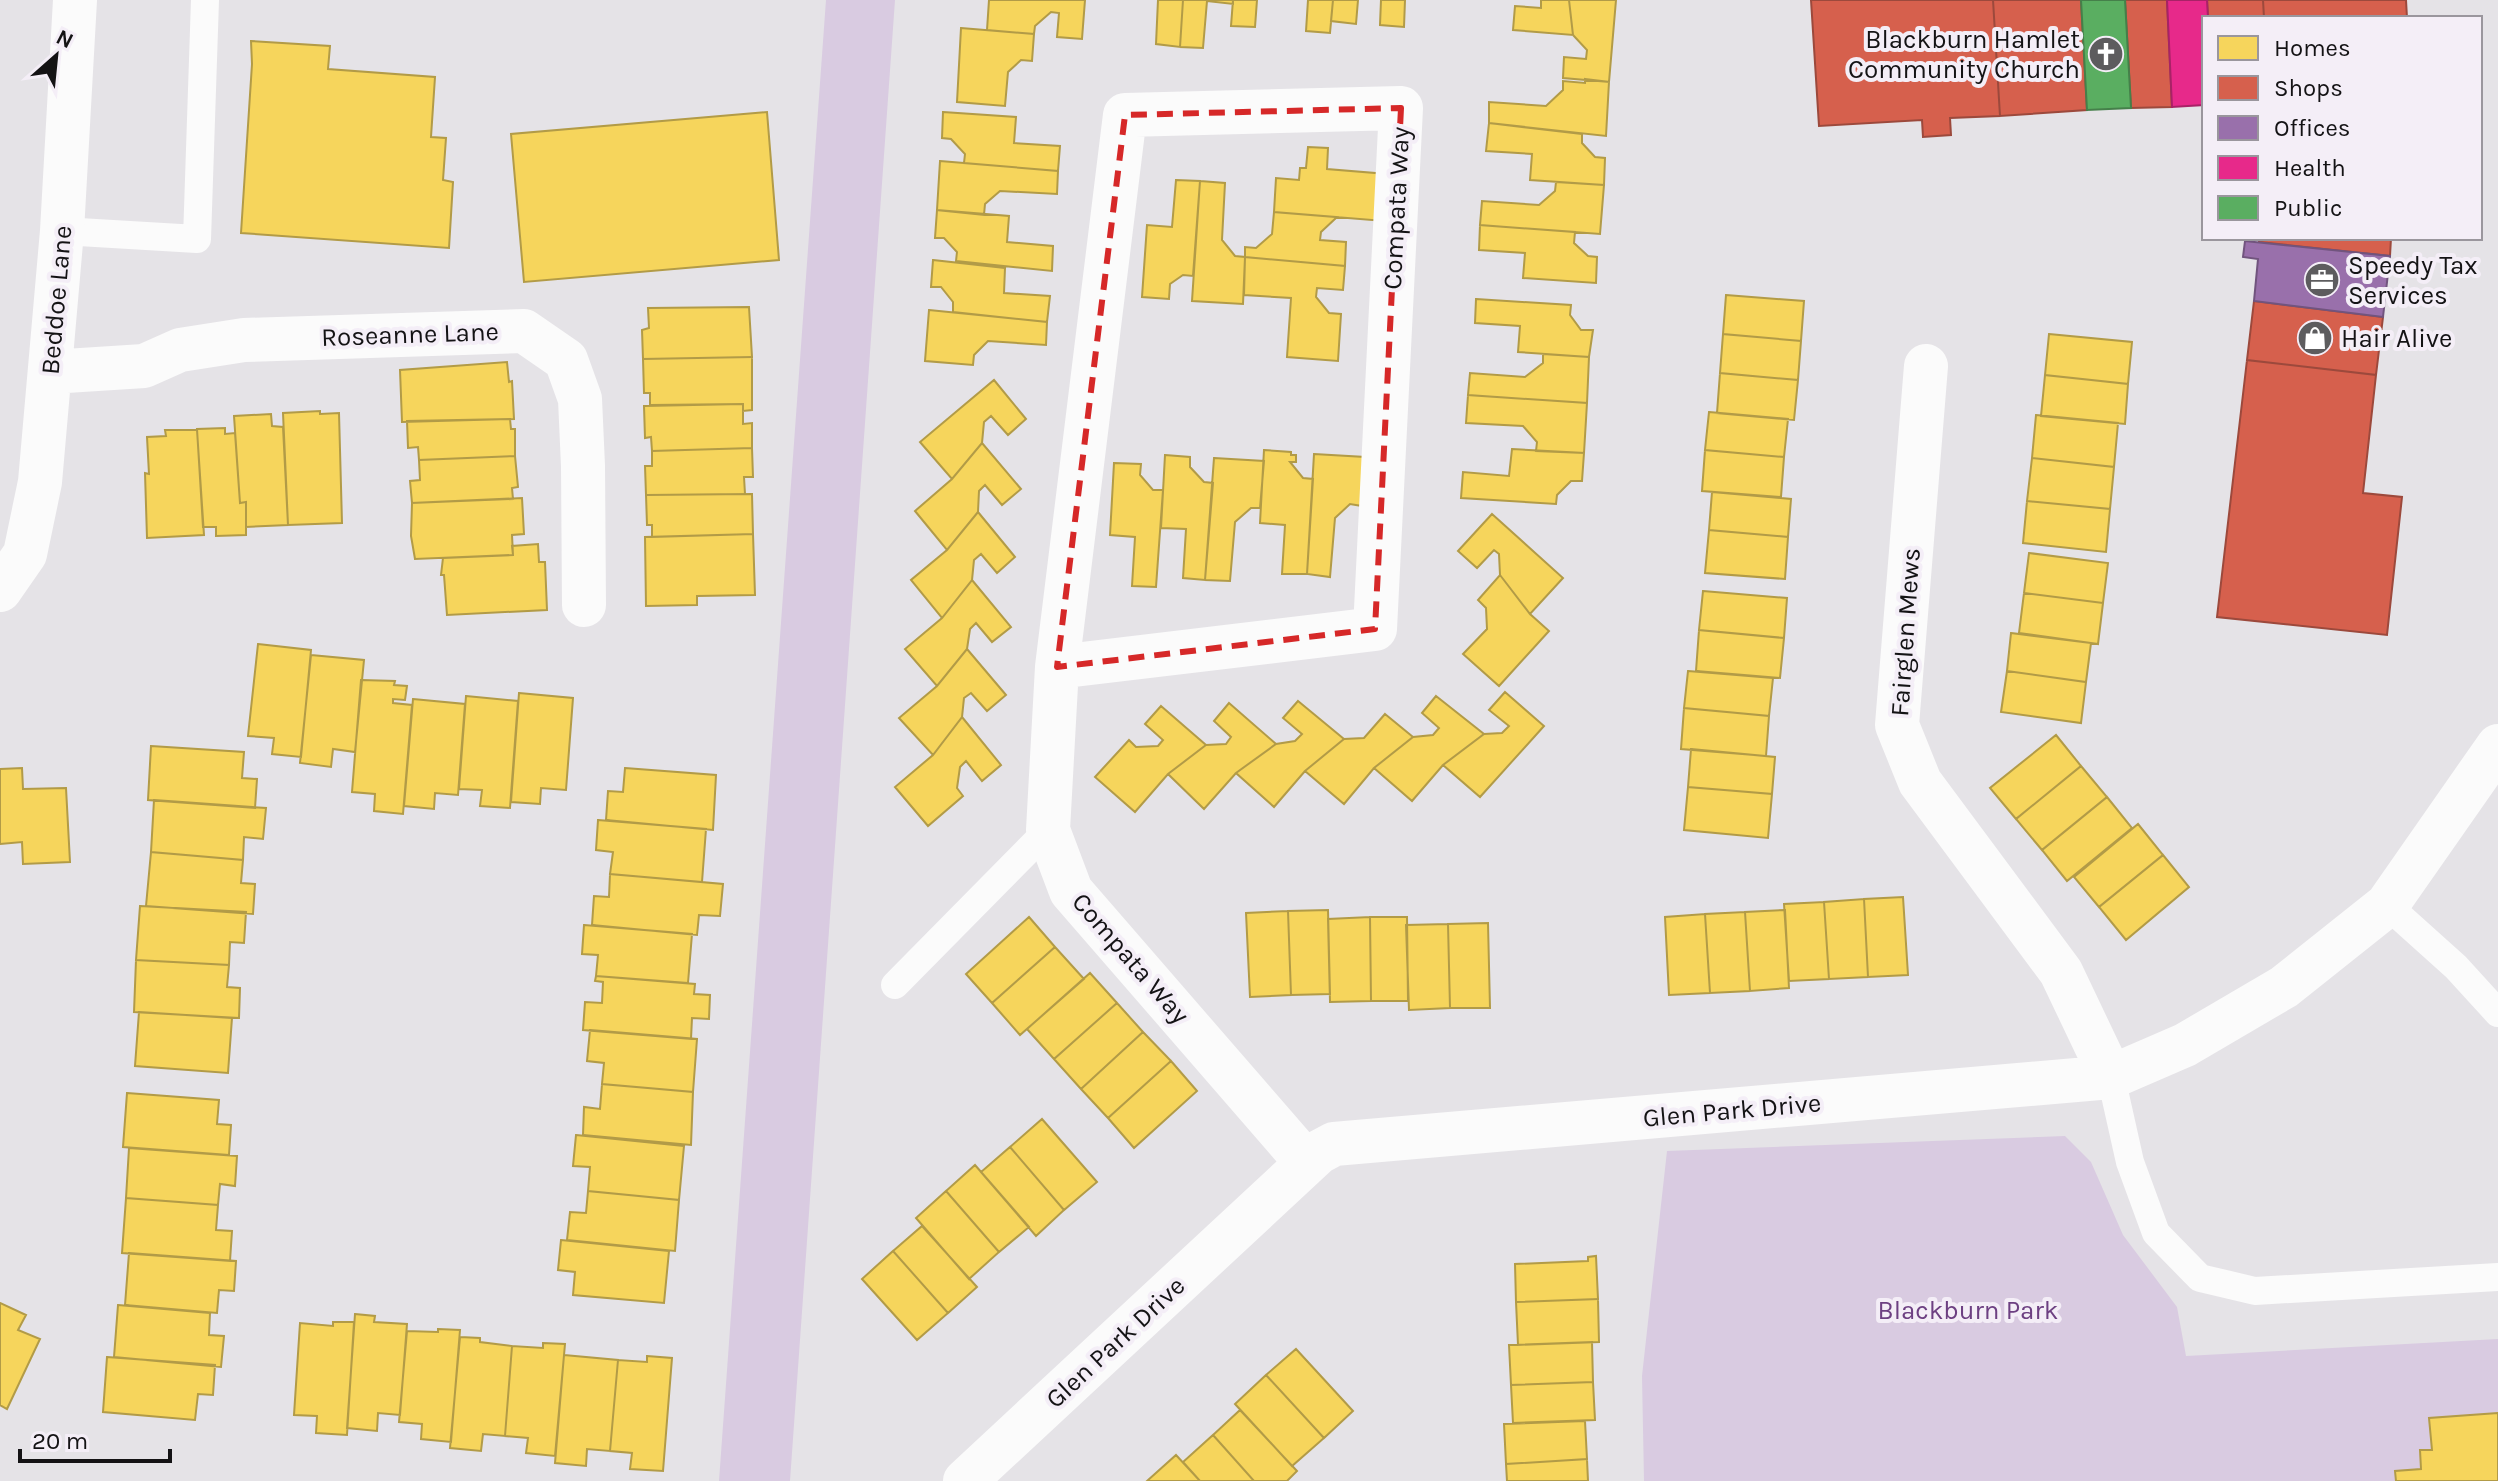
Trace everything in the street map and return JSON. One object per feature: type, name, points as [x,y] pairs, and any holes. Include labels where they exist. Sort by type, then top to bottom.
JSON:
[{"type":"street","name":"Beddoe Lane","points":[[0,590],[25,554],[40,482],[62,231],[75,0]]},
{"type":"street","name":"Compata Way","points":[[1057,667],[1375,629],[1401,108],[1125,115],[1057,667],[1048,830],[1071,891],[1307,1163]]},
{"type":"street","name":"Roseanne Lane","points":[[50,372],[144,366],[180,350],[244,340],[524,331],[566,360],[580,399],[584,605]]},
{"type":"street","name":"Fairglen Mews","points":[[1926,366],[1897,725],[1920,782],[2061,972],[2111,1077]]},
{"type":"street","name":"Glen Park Drive","points":[[965,1481],[1319,1152],[1334,1144],[2111,1077],[2185,1045],[2284,987],[2387,905],[2498,746]]},
{"type":"lane","points":[[62,231],[197,239],[205,0]]},
{"type":"lane","points":[[895,985],[1048,830]]},
{"type":"lane","points":[[2387,905],[2456,967],[2498,1013]]},
{"type":"lane","points":[[2111,1077],[2130,1162],[2156,1233],[2200,1278],[2255,1291],[2498,1277]]},
{"type":"highlighted area","points":[[1401,108],[1375,629],[1057,667],[1125,115]]},
{"type":"green space","points":[[826,0],[895,0],[790,1481],[719,1481]]},
{"type":"green space","name":"Blackburn Park","points":[[2065,1136],[2091,1162],[2123,1235],[2177,1307],[2186,1356],[2498,1339],[2498,1481],[1644,1481],[1642,1376],[1667,1151]]},
{"type":"building: Homes","points":[[989,0],[1085,0],[1082,39],[1057,37],[1059,13],[1051,12],[1035,26],[1034,34],[987,30]]},
{"type":"building: Homes","points":[[1158,0],[1183,0],[1180,47],[1156,44]]},
{"type":"building: Homes","points":[[1183,0],[1233,0],[1233,4],[1207,1],[1203,48],[1180,47]]},
{"type":"building: Homes","points":[[1233,0],[1257,0],[1255,27],[1231,26]]},
{"type":"building: Homes","points":[[1308,0],[1333,0],[1330,33],[1306,31]]},
{"type":"building: Homes","points":[[1333,0],[1358,0],[1356,24],[1331,21]]},
{"type":"building: Homes","points":[[1381,0],[1405,0],[1404,27],[1380,25]]},
{"type":"building: Homes","points":[[1541,0],[1569,0],[1573,35],[1513,30],[1515,6],[1541,8]]},
{"type":"building: Homes","points":[[1569,0],[1616,0],[1609,82],[1563,78],[1564,57],[1586,59],[1587,50],[1573,35]]},
{"type":"building: Homes","points":[[961,28],[1034,34],[1032,61],[1021,60],[1008,72],[1005,106],[957,102]]},
{"type":"building: Homes","points":[[251,41],[330,46],[328,69],[435,77],[431,137],[446,138],[443,180],[453,182],[449,248],[241,233]]},
{"type":"building: Homes","points":[[1585,79],[1609,82],[1606,136],[1489,123],[1489,102],[1546,106],[1563,90],[1563,81],[1585,83]]},
{"type":"building: Homes","points":[[767,112],[779,260],[524,282],[511,134]]},
{"type":"building: Homes","points":[[943,112],[1016,117],[1014,143],[1060,146],[1058,171],[964,163],[965,154],[951,139],[942,138]]},
{"type":"building: Homes","points":[[1489,123],[1582,134],[1582,143],[1595,157],[1605,158],[1604,185],[1530,180],[1532,154],[1486,151]]},
{"type":"building: Homes","points":[[1308,147],[1328,148],[1327,169],[1387,174],[1384,221],[1274,212],[1276,178],[1299,180],[1300,168],[1306,168]]},
{"type":"building: Homes","points":[[940,161],[1058,171],[1057,194],[1000,191],[985,204],[984,215],[937,210]]},
{"type":"building: Homes","points":[[1176,180],[1200,181],[1193,276],[1183,275],[1170,284],[1169,299],[1142,297],[1147,225],[1172,227]]},
{"type":"building: Homes","points":[[1200,181],[1225,183],[1222,240],[1235,256],[1245,257],[1243,304],[1192,301]]},
{"type":"building: Homes","points":[[1556,182],[1604,185],[1600,234],[1480,225],[1482,201],[1539,205],[1555,191]]},
{"type":"building: Homes","points":[[937,210],[1009,216],[1007,242],[1053,246],[1052,271],[956,261],[957,252],[944,238],[935,238]]},
{"type":"building: Homes","points":[[1274,212],[1337,217],[1321,232],[1320,240],[1346,242],[1345,266],[1245,257],[1245,247],[1256,248],[1272,234]]},
{"type":"building: Homes","points":[[1480,225],[1575,232],[1574,243],[1588,256],[1597,257],[1596,283],[1523,278],[1525,253],[1479,250]]},
{"type":"building: Homes","points":[[1245,257],[1345,266],[1343,290],[1317,288],[1316,297],[1329,313],[1341,314],[1338,361],[1287,357],[1291,298],[1244,295]]},
{"type":"building: Homes","points":[[933,260],[1005,268],[1004,293],[1050,296],[1047,322],[953,312],[953,302],[941,287],[931,287]]},
{"type":"building: Homes","points":[[1726,295],[1804,301],[1801,341],[1723,334]]},
{"type":"building: Homes","points":[[1476,299],[1571,305],[1570,315],[1581,330],[1593,330],[1589,357],[1518,352],[1520,326],[1475,323]]},
{"type":"building: Homes","points":[[749,307],[752,357],[643,359],[642,330],[649,328],[648,308]]},
{"type":"building: Homes","points":[[929,310],[1047,322],[1046,345],[988,341],[974,355],[973,365],[925,361]]},
{"type":"building: Homes","points":[[1723,334],[1801,341],[1798,380],[1720,373]]},
{"type":"building: Homes","points":[[2049,334],[2132,342],[2128,384],[2045,375]]},
{"type":"building: Homes","points":[[1543,354],[1589,357],[1587,403],[1468,395],[1470,373],[1525,377],[1543,363]]},
{"type":"building: Homes","points":[[752,357],[752,410],[743,411],[743,404],[650,405],[650,393],[644,393],[643,359]]},
{"type":"building: Homes","points":[[507,362],[509,382],[512,381],[514,419],[402,422],[400,370]]},
{"type":"building: Homes","points":[[1720,373],[1798,380],[1794,420],[1717,413]]},
{"type":"building: Homes","points":[[2045,375],[2128,384],[2125,424],[2041,416]]},
{"type":"building: Homes","points":[[994,380],[1026,419],[1008,435],[991,416],[984,422],[982,443],[952,479],[920,442]]},
{"type":"building: Homes","points":[[1468,395],[1587,403],[1584,453],[1536,451],[1537,442],[1523,426],[1466,423]]},
{"type":"building: Homes","points":[[743,404],[743,424],[752,423],[752,448],[652,451],[651,437],[645,438],[644,406]]},
{"type":"building: Homes","points":[[320,411],[320,414],[339,413],[342,523],[288,525],[283,413]]},
{"type":"building: Homes","points":[[1709,412],[1788,419],[1784,457],[1705,450]]},
{"type":"building: Homes","points":[[271,414],[272,426],[283,427],[288,525],[246,527],[246,502],[240,503],[234,416]]},
{"type":"building: Homes","points":[[2036,415],[2118,423],[2114,467],[2032,458]]},
{"type":"building: Homes","points":[[510,419],[511,429],[515,429],[515,456],[419,460],[418,447],[408,448],[407,421]]},
{"type":"building: Homes","points":[[225,428],[225,434],[235,433],[240,503],[246,502],[246,535],[216,536],[216,527],[203,527],[197,429]]},
{"type":"building: Homes","points":[[165,430],[197,430],[204,535],[147,538],[147,437],[166,436]]},
{"type":"building: Homes","points":[[982,443],[1021,489],[1002,505],[985,485],[979,491],[978,512],[947,550],[915,511],[952,479]]},
{"type":"building: Homes","points":[[752,448],[753,477],[744,477],[745,494],[646,495],[645,466],[652,466],[652,451]]},
{"type":"building: Homes","points":[[1512,449],[1584,453],[1582,481],[1571,481],[1557,495],[1556,504],[1461,498],[1463,472],[1509,476]]},
{"type":"building: Homes","points":[[1264,450],[1291,452],[1291,455],[1296,455],[1296,462],[1290,462],[1303,478],[1313,479],[1307,574],[1282,574],[1285,525],[1260,523]]},
{"type":"building: Homes","points":[[1705,450],[1784,457],[1781,497],[1702,491]]},
{"type":"building: Homes","points":[[1314,454],[1365,457],[1362,506],[1350,504],[1335,518],[1330,577],[1307,574]]},
{"type":"building: Homes","points":[[1165,455],[1190,457],[1190,467],[1204,482],[1213,483],[1205,580],[1183,578],[1186,529],[1161,528]]},
{"type":"building: Homes","points":[[515,456],[518,487],[512,488],[513,499],[412,503],[410,481],[420,480],[419,460]]},
{"type":"building: Homes","points":[[1214,458],[1264,461],[1260,508],[1251,508],[1235,522],[1230,581],[1205,580]]},
{"type":"building: Homes","points":[[2032,458],[2114,467],[2110,509],[2027,501]]},
{"type":"building: Homes","points":[[1114,463],[1141,464],[1140,475],[1153,490],[1163,490],[1156,587],[1132,586],[1135,537],[1110,535]]},
{"type":"building: Homes","points":[[1712,492],[1791,499],[1788,537],[1709,530]]},
{"type":"building: Homes","points":[[752,494],[753,534],[652,537],[652,525],[647,525],[646,495]]},
{"type":"building: Homes","points":[[522,498],[524,534],[512,535],[513,555],[415,559],[411,536],[412,503]]},
{"type":"building: Homes","points":[[2027,501],[2110,509],[2106,552],[2023,543]]},
{"type":"building: Homes","points":[[978,512],[1015,557],[997,573],[981,554],[974,560],[972,580],[942,618],[911,580],[947,550]]},
{"type":"building: Homes","points":[[1492,514],[1563,578],[1530,614],[1500,575],[1499,554],[1494,550],[1477,568],[1458,551]]},
{"type":"building: Homes","points":[[1709,530],[1788,537],[1785,579],[1705,573]]},
{"type":"building: Homes","points":[[753,534],[755,595],[697,596],[697,605],[646,606],[645,537]]},
{"type":"building: Homes","points":[[538,544],[539,562],[545,562],[547,610],[447,615],[444,575],[441,575],[443,558],[513,555],[512,546]]},
{"type":"building: Homes","points":[[2029,553],[2108,563],[2103,603],[2024,593]]},
{"type":"building: Homes","points":[[1500,575],[1530,614],[1549,631],[1499,686],[1463,654],[1487,629],[1486,608],[1478,600]]},
{"type":"building: Homes","points":[[972,580],[1011,627],[992,642],[976,623],[970,629],[967,649],[937,686],[905,649],[942,618]]},
{"type":"building: Homes","points":[[1703,591],[1787,598],[1784,638],[1699,630]]},
{"type":"building: Homes","points":[[2024,593],[2103,603],[2098,644],[2019,633]]},
{"type":"building: Homes","points":[[1699,630],[1784,638],[1780,678],[1696,671]]},
{"type":"building: Homes","points":[[2011,633],[2091,643],[2086,682],[2007,671]]},
{"type":"building: Homes","points":[[258,644],[311,650],[301,757],[272,754],[274,738],[248,736]]},
{"type":"building: Homes","points":[[967,649],[1006,695],[987,711],[971,693],[964,698],[962,717],[933,755],[899,718],[937,686]]},
{"type":"building: Homes","points":[[311,655],[364,660],[355,752],[333,749],[331,767],[300,763]]},
{"type":"building: Homes","points":[[1688,671],[1773,678],[1769,716],[1684,708]]},
{"type":"building: Homes","points":[[2007,671],[2086,682],[2081,723],[2001,712]]},
{"type":"building: Homes","points":[[361,680],[395,681],[394,685],[407,686],[405,700],[393,699],[393,703],[412,705],[403,814],[374,811],[375,794],[352,792]]},
{"type":"building: Homes","points":[[1505,692],[1544,726],[1480,797],[1443,765],[1484,734],[1502,733],[1509,726],[1489,710]]},
{"type":"building: Homes","points":[[519,693],[573,698],[566,790],[541,788],[540,804],[511,802]]},
{"type":"building: Homes","points":[[466,696],[518,701],[510,808],[480,806],[482,790],[459,789]]},
{"type":"building: Homes","points":[[1436,696],[1484,734],[1443,765],[1412,801],[1374,768],[1413,737],[1433,735],[1439,728],[1422,713]]},
{"type":"building: Homes","points":[[413,699],[465,704],[458,795],[435,793],[434,809],[404,806]]},
{"type":"building: Homes","points":[[1298,701],[1344,739],[1305,771],[1274,807],[1236,773],[1276,744],[1295,741],[1302,734],[1283,718]]},
{"type":"building: Homes","points":[[1229,703],[1276,744],[1236,773],[1204,809],[1168,774],[1206,745],[1226,744],[1231,737],[1214,721]]},
{"type":"building: Homes","points":[[1161,706],[1206,745],[1168,774],[1135,812],[1095,777],[1129,740],[1136,747],[1158,746],[1163,740],[1145,724]]},
{"type":"building: Homes","points":[[1684,708],[1769,716],[1766,756],[1681,749]]},
{"type":"building: Homes","points":[[1385,714],[1413,737],[1374,768],[1344,804],[1305,771],[1344,739],[1364,738]]},
{"type":"building: Homes","points":[[962,717],[1001,765],[982,781],[966,761],[960,767],[957,788],[963,796],[928,826],[895,787],[933,755]]},
{"type":"building: Homes","points":[[2056,735],[2081,766],[2016,819],[1990,788]]},
{"type":"building: Homes","points":[[151,746],[244,752],[242,778],[257,779],[255,808],[148,800]]},
{"type":"building: Homes","points":[[1691,749],[1775,757],[1772,794],[1688,787]]},
{"type":"building: Homes","points":[[2081,766],[2107,797],[2042,850],[2016,819]]},
{"type":"building: Homes","points":[[22,768],[23,789],[66,788],[70,862],[23,864],[22,842],[0,844],[0,769]]},
{"type":"building: Homes","points":[[625,768],[716,775],[713,830],[606,820],[608,791],[623,792]]},
{"type":"building: Homes","points":[[1688,787],[1772,794],[1768,838],[1684,830]]},
{"type":"building: Homes","points":[[2107,797],[2132,828],[2067,881],[2042,850]]},
{"type":"building: Homes","points":[[154,800],[266,808],[263,839],[244,837],[243,860],[151,852]]},
{"type":"building: Homes","points":[[598,820],[706,829],[702,882],[610,874],[613,852],[596,850]]},
{"type":"building: Homes","points":[[2138,824],[2163,855],[2099,907],[2074,877]]},
{"type":"building: Homes","points":[[151,852],[243,860],[241,883],[255,884],[253,914],[146,906]]},
{"type":"building: Homes","points":[[2163,855],[2189,887],[2126,940],[2099,907]]},
{"type":"building: Homes","points":[[610,874],[723,884],[720,916],[699,915],[697,935],[592,925],[594,896],[609,897]]},
{"type":"building: Homes","points":[[1903,897],[1908,975],[1868,977],[1864,899]]},
{"type":"building: Homes","points":[[1864,899],[1868,977],[1829,979],[1824,902]]},
{"type":"building: Homes","points":[[1824,902],[1829,979],[1789,981],[1784,904]]},
{"type":"building: Homes","points":[[140,906],[246,912],[244,943],[230,942],[229,965],[136,960]]},
{"type":"building: Homes","points":[[1328,910],[1330,994],[1291,995],[1288,911]]},
{"type":"building: Homes","points":[[1785,910],[1789,988],[1750,991],[1745,912]]},
{"type":"building: Homes","points":[[1288,911],[1291,995],[1250,997],[1246,913]]},
{"type":"building: Homes","points":[[1745,912],[1750,991],[1710,993],[1705,914]]},
{"type":"building: Homes","points":[[1705,914],[1710,993],[1669,995],[1665,917]]},
{"type":"building: Homes","points":[[1029,917],[1055,947],[992,1003],[966,974]]},
{"type":"building: Homes","points":[[1370,917],[1407,917],[1408,1001],[1371,1001]]},
{"type":"building: Homes","points":[[1370,917],[1371,1001],[1330,1002],[1328,919]]},
{"type":"building: Homes","points":[[1488,923],[1490,1008],[1450,1008],[1448,924]]},
{"type":"building: Homes","points":[[1448,924],[1450,1008],[1409,1010],[1406,925]]},
{"type":"building: Homes","points":[[584,925],[692,934],[688,983],[596,976],[598,955],[582,954]]},
{"type":"building: Homes","points":[[1055,947],[1084,979],[1020,1035],[992,1003]]},
{"type":"building: Homes","points":[[136,960],[229,965],[227,987],[240,988],[239,1018],[134,1012]]},
{"type":"building: Homes","points":[[1090,973],[1117,1003],[1054,1059],[1027,1029]]},
{"type":"building: Homes","points":[[596,976],[695,984],[694,994],[710,995],[709,1019],[692,1018],[691,1039],[583,1030],[585,1002],[602,1003],[603,982],[595,981]]},
{"type":"building: Homes","points":[[1117,1003],[1143,1032],[1081,1089],[1054,1059]]},
{"type":"building: Homes","points":[[139,1012],[232,1018],[228,1073],[135,1066]]},
{"type":"building: Homes","points":[[590,1030],[697,1039],[693,1092],[602,1084],[604,1063],[587,1061]]},
{"type":"building: Homes","points":[[1143,1032],[1171,1061],[1108,1118],[1081,1089]]},
{"type":"building: Homes","points":[[1171,1061],[1197,1091],[1134,1148],[1108,1118]]},
{"type":"building: Homes","points":[[602,1084],[693,1092],[691,1145],[583,1135],[584,1107],[600,1109]]},
{"type":"building: Homes","points":[[127,1093],[219,1100],[217,1124],[231,1125],[229,1155],[123,1147]]},
{"type":"building: Homes","points":[[1042,1119],[1097,1182],[1064,1210],[1010,1147]]},
{"type":"building: Homes","points":[[576,1135],[684,1146],[679,1200],[588,1191],[590,1167],[573,1166]]},
{"type":"building: Homes","points":[[1010,1147],[1064,1210],[1036,1236],[981,1172]]},
{"type":"building: Homes","points":[[129,1148],[237,1156],[235,1186],[220,1184],[218,1205],[126,1198]]},
{"type":"building: Homes","points":[[975,1165],[1029,1227],[999,1252],[946,1191]]},
{"type":"building: Homes","points":[[588,1191],[679,1200],[675,1251],[567,1240],[570,1212],[586,1213]]},
{"type":"building: Homes","points":[[946,1191],[999,1252],[969,1279],[916,1218]]},
{"type":"building: Homes","points":[[126,1198],[218,1205],[216,1230],[232,1231],[230,1261],[122,1253]]},
{"type":"building: Homes","points":[[922,1226],[977,1287],[948,1313],[893,1251]]},
{"type":"building: Homes","points":[[561,1240],[669,1251],[664,1303],[573,1295],[575,1272],[558,1270]]},
{"type":"building: Homes","points":[[893,1251],[948,1313],[917,1340],[862,1279]]},
{"type":"building: Homes","points":[[129,1253],[236,1261],[234,1291],[219,1290],[217,1313],[125,1305]]},
{"type":"building: Homes","points":[[1596,1256],[1598,1299],[1516,1302],[1515,1264],[1588,1261],[1588,1257]]},
{"type":"building: Homes","points":[[1598,1299],[1599,1342],[1518,1345],[1516,1302]]},
{"type":"building: Homes","points":[[0,1303],[26,1315],[18,1330],[40,1339],[7,1409],[0,1405]]},
{"type":"building: Homes","points":[[118,1305],[210,1313],[209,1335],[224,1336],[221,1367],[114,1357]]},
{"type":"building: Homes","points":[[355,1314],[375,1316],[374,1322],[407,1324],[400,1415],[378,1413],[377,1431],[347,1428]]},
{"type":"building: Homes","points":[[333,1322],[354,1322],[347,1435],[316,1433],[317,1416],[294,1415],[300,1323],[333,1326]]},
{"type":"building: Homes","points":[[438,1329],[460,1330],[451,1442],[421,1439],[422,1424],[399,1422],[407,1331],[438,1332]]},
{"type":"building: Homes","points":[[460,1337],[480,1338],[480,1342],[512,1346],[505,1436],[483,1434],[481,1451],[450,1448]]},
{"type":"building: Homes","points":[[1592,1342],[1593,1382],[1511,1385],[1509,1345]]},
{"type":"building: Homes","points":[[543,1343],[565,1344],[555,1456],[526,1453],[528,1438],[505,1436],[512,1346],[543,1348]]},
{"type":"building: Homes","points":[[1296,1349],[1353,1411],[1324,1438],[1266,1375]]},
{"type":"building: Homes","points":[[564,1355],[618,1360],[610,1451],[587,1449],[586,1466],[555,1463]]},
{"type":"building: Homes","points":[[647,1356],[672,1358],[663,1471],[630,1469],[632,1453],[610,1451],[618,1360],[647,1362]]},
{"type":"building: Homes","points":[[107,1357],[215,1365],[213,1395],[198,1394],[195,1420],[103,1412]]},
{"type":"building: Homes","points":[[1266,1375],[1324,1438],[1292,1466],[1235,1404]]},
{"type":"building: Homes","points":[[1593,1382],[1595,1420],[1513,1423],[1511,1385]]},
{"type":"building: Homes","points":[[1240,1410],[1297,1471],[1287,1481],[1254,1481],[1213,1435]]},
{"type":"building: Homes","points":[[2498,1413],[2498,1481],[2396,1481],[2395,1471],[2421,1469],[2420,1450],[2432,1450],[2429,1418]]},
{"type":"building: Homes","points":[[1585,1421],[1587,1459],[1506,1464],[1504,1424]]},
{"type":"building: Homes","points":[[1213,1435],[1254,1481],[1200,1481],[1183,1462]]},
{"type":"building: Homes","points":[[1176,1455],[1200,1481],[1147,1481]]},
{"type":"building: Homes","points":[[1587,1459],[1588,1481],[1507,1481],[1506,1464]]},
{"type":"building: Shops","points":[[1811,0],[1993,0],[2000,116],[1950,118],[1951,135],[1923,137],[1922,120],[1819,126]]},
{"type":"building: Shops","points":[[1993,0],[2081,0],[2087,110],[2000,116]]},
{"type":"building: Shops","points":[[2125,0],[2167,0],[2172,107],[2131,108]]},
{"type":"building: Shops","points":[[2207,0],[2263,0],[2264,16],[2208,16]]},
{"type":"building: Shops","points":[[2263,0],[2406,0],[2407,16],[2264,16]]},
{"type":"building: Shops","points":[[2259,240],[2391,240],[2390,256]]},
{"type":"building: Shops","name":"Hair Alive","points":[[2254,301],[2383,317],[2376,375],[2247,360]]},
{"type":"building: Shops","points":[[2247,360],[2376,375],[2363,493],[2402,497],[2387,635],[2217,617]]},
{"type":"building: Offices","name":"Speedy Tax Services","points":[[2245,241],[2390,256],[2383,317],[2254,301],[2258,259],[2243,257]]},
{"type":"building: Health","points":[[2167,0],[2207,0],[2208,16],[2202,16],[2202,105],[2172,107]]},
{"type":"building: Public","name":"Blackburn Hamlet Community Church","points":[[2081,0],[2125,0],[2131,108],[2087,110]]},
{"type":"place","name":"Blackburn Hamlet Community Church","points":[[2106,54]]},
{"type":"place","name":"Speedy Tax Services","points":[[2322,280]]},
{"type":"place","name":"Hair Alive","points":[[2315,338]]}]
